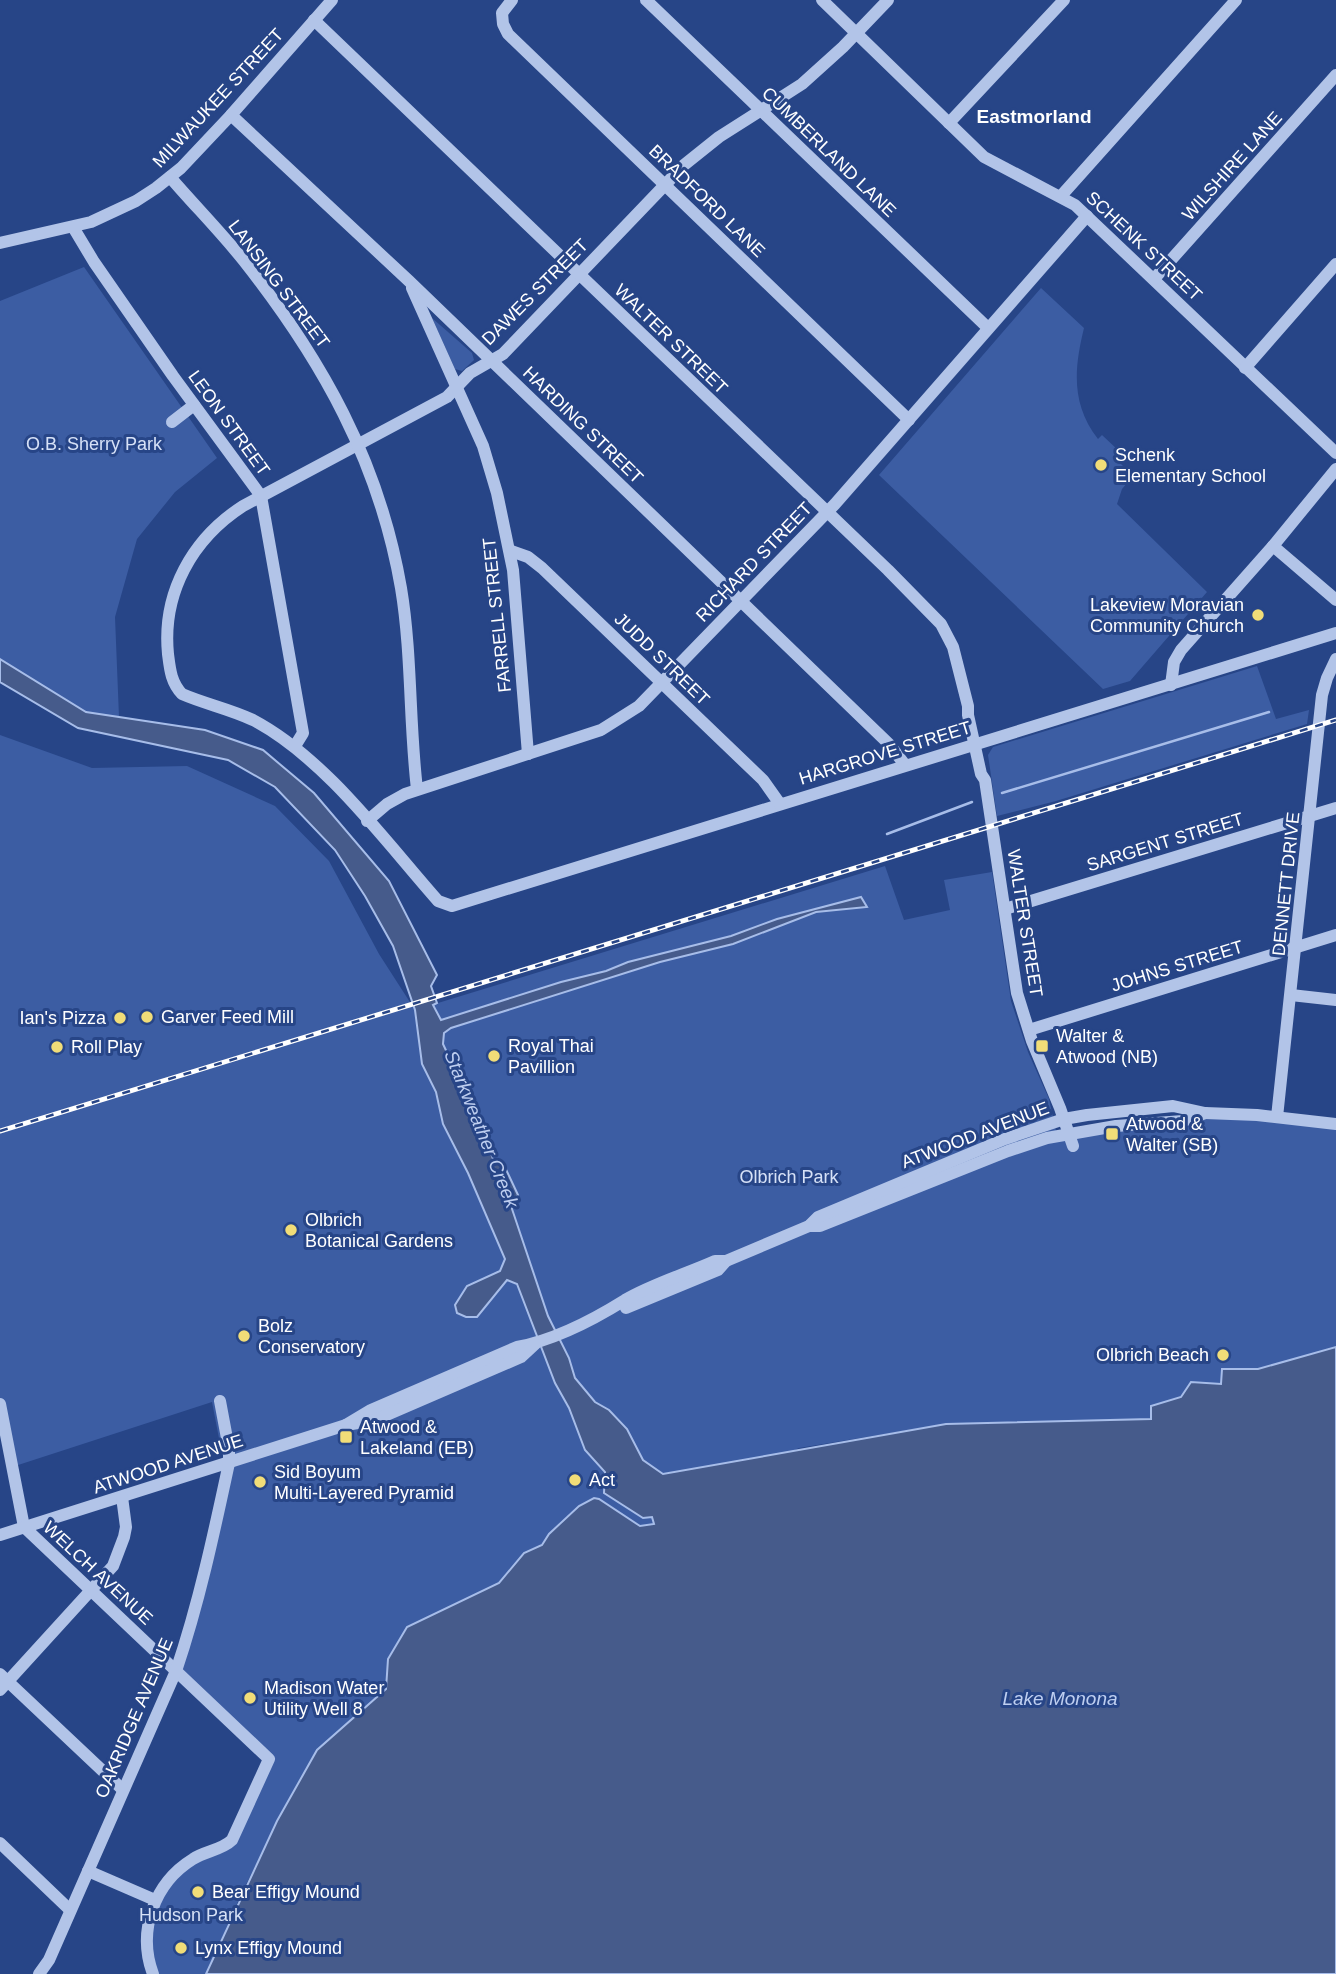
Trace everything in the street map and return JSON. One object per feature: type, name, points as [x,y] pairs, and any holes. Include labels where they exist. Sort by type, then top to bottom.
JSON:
[{"type":"street","name":"MILWAUKEE STREET","points":[[0,243],[91,222],[136,201],[170,177],[232,115],[332,0]]},
{"type":"street","name":"BRADFORD LANE","points":[[512,0],[502,13],[508,34],[909,420]]},
{"type":"street","name":"CUMBERLAND LANE","points":[[646,0],[988,328]]},
{"type":"street","name":"SCHENK STREET","points":[[822,0],[984,157],[1061,196],[1087,216],[1336,453]]},
{"type":"street","name":"DAWES STREET","points":[[295,747],[251,720],[179,692],[170,672],[166,639],[169,612],[175,589],[190,556],[205,536],[230,514],[261,496],[447,397],[470,373],[503,354],[684,165],[719,137],[802,83],[888,0]]},
{"type":"street","points":[[949,123],[1064,0]]},
{"type":"street","points":[[1061,196],[1236,0]]},
{"type":"street","name":"WALTER STREET","points":[[314,20],[937,620],[953,647],[989,772],[985,780],[1014,979],[1029,1030],[1073,1146]]},
{"type":"street","name":"WILSHIRE LANE","points":[[1154,279],[1336,75]]},
{"type":"street","name":"HARDING STREET","points":[[232,115],[409,281],[889,744],[905,765]]},
{"type":"street","name":"LANSING STREET","points":[[170,177],[242,259],[287,318],[324,378],[359,444],[390,533],[401,589],[408,648],[417,789]]},
{"type":"street","name":"RICHARD STREET","points":[[367,821],[387,804],[417,789],[607,727],[639,706],[827,512],[1087,216]]},
{"type":"street","name":"LEON STREET","points":[[73,227],[94,262],[261,496],[303,733],[295,747]]},
{"type":"street","points":[[1245,368],[1336,264]]},
{"type":"street","name":"FARRELL STREET","points":[[409,281],[483,446],[511,551],[528,754]]},
{"type":"street","points":[[172,422],[194,405]]},
{"type":"street","points":[[1171,685],[1174,662],[1181,650],[1273,546],[1336,469]]},
{"type":"street","points":[[1273,546],[1336,600]]},
{"type":"street","name":"JUDD STREET","points":[[511,551],[528,557],[542,568],[763,780],[780,804]]},
{"type":"street","name":"HARGROVE STREET","points":[[367,821],[438,901],[452,906],[1336,633]]},
{"type":"street","name":"DENNETT DRIVE","points":[[1278,1116],[1322,695],[1336,659]]},
{"type":"street","points":[[295,747],[320,769],[367,821]]},
{"type":"street","name":"SARGENT STREET","points":[[1004,909],[1336,808]]},
{"type":"street","name":"JOHNS STREET","points":[[1029,1030],[1336,935]]},
{"type":"street","points":[[1291,995],[1336,1000]]},
{"type":"street","name":"ATWOOD AVENUE","points":[[0,1535],[346,1425],[371,1410],[517,1348],[535,1344],[715,1261],[726,1261],[808,1226],[818,1217],[976,1150],[1064,1119],[1173,1106],[1205,1113],[1278,1116],[1336,1124]]},
{"type":"street","name":"ATWOOD AVENUE","points":[[808,1226],[820,1226],[1008,1151],[1068,1133],[1183,1121],[1205,1113]]},
{"type":"street","name":"OAKRIDGE AVENUE","points":[[39,1974],[49,1960],[176,1671],[206,1569],[229,1463],[220,1401]]},
{"type":"street","points":[[0,1405],[24,1527]]},
{"type":"street","points":[[122,1497],[126,1527],[113,1566],[3,1682],[123,1790]]},
{"type":"street","name":"WELCH AVENUE","points":[[24,1527],[269,1759],[232,1840],[196,1857],[177,1870],[155,1900]]},
{"type":"street","points":[[0,1843],[70,1910]]},
{"type":"street","points":[[88,1871],[155,1900],[146,1941],[153,1974]]},
{"type":"green space","name":"O.B. Sherry Park","points":[[84,267],[217,458],[175,492],[137,539],[115,617],[119,717],[86,712],[0,659],[0,301]]},
{"type":"green space","points":[[1041,288],[1084,328],[1077,372],[1083,413],[1098,439],[1102,435],[1119,451],[1114,457],[1133,476],[1122,489],[1117,504],[1207,592],[1130,681],[1103,689],[879,475]]},
{"type":"green space","points":[[432,318],[472,353],[474,360],[462,371],[455,369]]},
{"type":"green space","points":[[1257,666],[1276,719],[1309,710],[1307,724],[1056,801],[997,816],[988,755],[993,747]]},
{"type":"green space","name":"Olbrich Park","points":[[0,735],[92,768],[187,766],[275,806],[329,861],[379,954],[415,1010],[885,866],[904,920],[950,910],[944,880],[992,872],[1011,1001],[1028,1052],[1049,1099],[1058,1140],[1205,1113],[1336,1124],[1336,1347],[1258,1369],[1222,1369],[1221,1384],[1192,1382],[1182,1397],[1151,1406],[1152,1419],[946,1424],[799,1448],[652,1517],[654,1524],[640,1526],[594,1498],[579,1506],[549,1534],[542,1545],[524,1553],[499,1583],[407,1627],[388,1659],[386,1689],[317,1750],[244,1888],[206,1974],[153,1974],[146,1941],[169,1878],[226,1845],[269,1759],[176,1671],[229,1463],[222,1454],[212,1402],[12,1467],[0,1404]]},
{"type":"water","name":"Lake Monona","points":[[0,659],[86,712],[205,730],[263,750],[314,793],[389,881],[437,975],[431,986],[437,1003],[433,1005],[441,1020],[628,962],[731,936],[777,919],[861,897],[867,907],[816,912],[733,944],[660,962],[451,1028],[444,1033],[443,1044],[469,1088],[495,1164],[503,1163],[518,1195],[511,1206],[548,1316],[569,1358],[575,1378],[595,1402],[609,1410],[627,1429],[643,1460],[663,1474],[946,1424],[1151,1419],[1151,1406],[1181,1397],[1191,1382],[1221,1384],[1222,1369],[1258,1369],[1336,1347],[1336,1974],[206,1974],[277,1821],[317,1750],[386,1689],[388,1659],[407,1627],[499,1583],[524,1553],[542,1545],[549,1534],[579,1506],[594,1498],[640,1526],[654,1524],[652,1517],[643,1518],[604,1493],[605,1472],[585,1450],[569,1408],[555,1383],[517,1284],[507,1280],[477,1317],[466,1317],[457,1313],[455,1305],[467,1286],[500,1271],[505,1259],[468,1173],[443,1124],[436,1092],[422,1064],[415,1010],[393,946],[335,850],[275,787],[228,760],[78,728],[0,682]]},
{"type":"waterway","points":[[1002,793],[1269,712]]},
{"type":"waterway","points":[[887,834],[972,802]]},
{"type":"railway","points":[[0,1131],[1336,720]]},
{"type":"place","name":"Schenk Elementary School","points":[[1101,465]]},
{"type":"place","name":"Lakeview Moravian Community Church","points":[[1258,615]]},
{"type":"place","name":"Garver Feed Mill","points":[[147,1017]]},
{"type":"place","name":"Ian's Pizza","points":[[120,1018]]},
{"type":"place","name":"Walter & Atwood (NB)","points":[[1042,1046]]},
{"type":"place","name":"Roll Play","points":[[57,1047]]},
{"type":"place","name":"Royal Thai Pavillion","points":[[494,1056]]},
{"type":"place","name":"Atwood & Walter (SB)","points":[[1112,1134]]},
{"type":"place","name":"Olbrich Botanical Gardens","points":[[291,1230]]},
{"type":"place","name":"Bolz Conservatory","points":[[244,1336]]},
{"type":"place","name":"Olbrich Beach","points":[[1223,1355]]},
{"type":"place","name":"Atwood & Lakeland (EB)","points":[[346,1437]]},
{"type":"place","name":"Act","points":[[575,1480]]},
{"type":"place","name":"Sid Boyum Multi-Layered Pyramid","points":[[260,1482]]},
{"type":"place","name":"Madison Water Utility Well 8","points":[[250,1698]]},
{"type":"place","name":"Bear Effigy Mound","points":[[198,1892]]},
{"type":"place","name":"Lynx Effigy Mound","points":[[181,1948]]},
{"type":"district","name":"Eastmorland","points":[[1034,116]]},
{"type":"water label","name":"Starkweather Creek","points":[[482,1129]]},
{"type":"park label","name":"Hudson Park","points":[[191,1915]]}]
